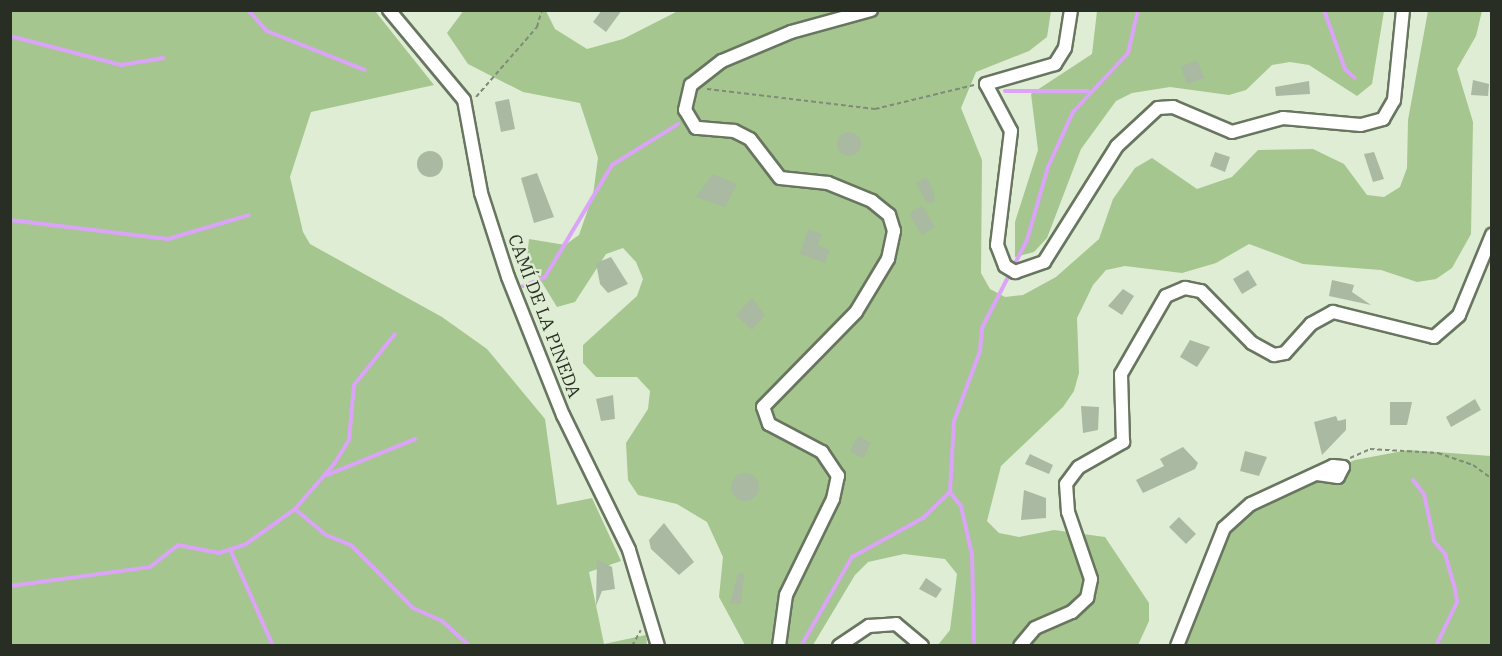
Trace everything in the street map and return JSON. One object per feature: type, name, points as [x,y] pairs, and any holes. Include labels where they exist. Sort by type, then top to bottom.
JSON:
[{"type":"street","name":"CAMÍ DE LA PINEDA","points":[[389,10],[459,91],[467,109],[481,193],[508,277],[563,415],[629,550],[658,645]]},
{"type":"street","points":[[779,645],[786,596],[837,492],[838,476],[822,452],[769,424],[763,407],[856,312],[888,260],[894,231],[889,215],[872,201],[828,183],[780,178],[742,134],[696,128],[686,118],[689,92],[707,71],[738,54],[871,10]]},
{"type":"street","points":[[1071,10],[1065,48],[1055,64],[986,84],[1011,131],[997,245],[1005,266],[1015,272],[1044,262],[1117,146],[1158,108],[1173,107],[1232,132],[1283,118],[1361,125],[1383,118],[1394,99],[1403,10]]},
{"type":"street","points":[[1020,645],[1035,628],[1072,612],[1087,598],[1091,579],[1068,512],[1066,484],[1078,467],[1123,442],[1121,374],[1166,296],[1185,288],[1201,291],[1252,343],[1274,355],[1285,353],[1311,324],[1333,312],[1434,337],[1459,315],[1491,235]]},
{"type":"street","points":[[1177,645],[1224,528],[1251,504],[1317,474],[1338,477],[1344,470],[1340,464]]},
{"type":"street","points":[[839,645],[861,630],[888,624],[902,626],[922,645]]},
{"type":"path","points":[[467,109],[498,66],[537,27],[542,10]]},
{"type":"path","points":[[689,92],[729,90],[756,99],[875,109],[971,85]]},
{"type":"path","points":[[1340,464],[1370,449],[1438,453],[1473,465],[1491,479]]},
{"type":"path","points":[[632,645],[651,623]]},
{"type":"green space","points":[[464,10],[546,11],[555,29],[587,49],[623,39],[678,11],[1051,11],[1047,37],[1029,51],[976,72],[961,108],[982,160],[981,273],[990,289],[1005,297],[1023,295],[1056,277],[1099,239],[1113,199],[1135,168],[1152,158],[1197,189],[1232,177],[1258,150],[1313,149],[1344,164],[1367,195],[1384,197],[1400,187],[1407,168],[1408,120],[1428,11],[1482,11],[1476,36],[1457,69],[1473,122],[1471,234],[1452,268],[1436,279],[1417,282],[1381,270],[1303,264],[1249,244],[1216,263],[1182,273],[1125,266],[1106,270],[1093,285],[1077,318],[1079,373],[1074,391],[1063,407],[1001,466],[987,521],[999,533],[1019,537],[1054,530],[1105,537],[1149,603],[1149,621],[1138,645],[938,645],[950,630],[957,574],[945,559],[904,554],[868,562],[855,575],[813,645],[745,645],[719,597],[723,557],[707,522],[677,504],[638,495],[628,480],[626,443],[648,409],[650,391],[637,377],[596,377],[583,363],[583,345],[637,296],[643,279],[636,262],[623,248],[606,254],[575,302],[557,307],[527,258],[529,239],[565,245],[579,235],[593,195],[598,158],[580,103],[523,92],[468,64],[447,33]]},
{"type":"green space","points":[[10,11],[375,11],[434,85],[311,112],[290,177],[303,232],[310,244],[442,317],[487,349],[545,419],[557,505],[592,498],[621,561],[589,572],[604,644],[646,635],[647,645],[11,645]]},
{"type":"green space","points":[[1097,11],[1384,11],[1372,84],[1357,96],[1309,65],[1290,62],[1272,65],[1246,90],[1229,95],[1170,87],[1132,93],[1116,101],[1081,149],[1047,238],[1034,252],[1015,257],[1015,222],[1038,150],[1031,94],[1092,54]]},
{"type":"green space","points":[[1408,450],[1491,456],[1491,645],[1184,646],[1225,531],[1272,495],[1355,460]]},
{"type":"building","points":[[602,10],[622,10],[606,32],[593,22]]},
{"type":"building","points":[[1197,60],[1204,78],[1187,84],[1181,67]]},
{"type":"building","points":[[1473,80],[1489,84],[1488,96],[1471,95]]},
{"type":"building","points":[[1309,81],[1310,94],[1276,96],[1275,87]]},
{"type":"building","points":[[509,99],[515,129],[501,132],[495,102]]},
{"type":"building","points":[[849,132],[857,136],[861,144],[857,152],[849,156],[841,152],[837,144],[841,136]]},
{"type":"building","points":[[430,151],[439,155],[443,164],[439,173],[430,177],[421,173],[417,164],[421,155]]},
{"type":"building","points":[[1215,152],[1230,157],[1225,172],[1210,166]]},
{"type":"building","points":[[1374,152],[1384,179],[1373,182],[1364,154]]},
{"type":"building","points":[[537,173],[554,217],[534,223],[521,178]]},
{"type":"building","points":[[713,174],[737,184],[725,207],[696,197]]},
{"type":"building","points":[[926,177],[933,190],[935,202],[927,203],[916,183]]},
{"type":"building","points":[[922,205],[935,227],[922,235],[909,214]]},
{"type":"building","points":[[808,229],[822,234],[818,245],[830,250],[825,263],[800,254]]},
{"type":"building","points":[[611,257],[628,284],[608,293],[600,284],[596,263]]},
{"type":"building","points":[[1248,270],[1257,285],[1242,294],[1233,279]]},
{"type":"building","points":[[1332,280],[1354,285],[1352,292],[1371,305],[1329,296]]},
{"type":"building","points":[[1123,289],[1134,296],[1122,315],[1108,306]]},
{"type":"building","points":[[752,298],[765,315],[752,330],[736,315]]},
{"type":"building","points":[[1190,340],[1210,347],[1197,367],[1180,357]]},
{"type":"building","points":[[613,395],[615,419],[601,421],[596,399]]},
{"type":"building","points":[[1475,399],[1481,410],[1451,427],[1446,417]]},
{"type":"building","points":[[1390,402],[1412,402],[1407,425],[1390,425]]},
{"type":"building","points":[[1081,406],[1099,407],[1098,430],[1083,433]]},
{"type":"building","points":[[1336,416],[1338,421],[1346,419],[1346,430],[1322,455],[1314,422]]},
{"type":"building","points":[[858,436],[871,443],[863,458],[850,451]]},
{"type":"building","points":[[1183,447],[1198,463],[1195,469],[1143,493],[1136,480],[1164,466],[1160,459]]},
{"type":"building","points":[[1245,451],[1267,457],[1259,476],[1240,471]]},
{"type":"building","points":[[1030,454],[1053,465],[1049,474],[1025,464]]},
{"type":"building","points":[[745,473],[755,477],[759,487],[755,497],[745,501],[735,497],[731,487],[735,477]]},
{"type":"building","points":[[1024,490],[1046,498],[1046,518],[1021,520]]},
{"type":"building","points":[[1179,517],[1196,534],[1186,544],[1169,527]]},
{"type":"building","points":[[664,523],[694,562],[679,575],[651,549],[649,540]]},
{"type":"building","points":[[597,559],[612,567],[615,589],[602,591],[596,606]]},
{"type":"building","points":[[738,573],[744,574],[741,604],[730,604]]},
{"type":"building","points":[[926,578],[942,589],[936,598],[919,589]]},
{"type":"waterway","points":[[248,10],[267,31],[365,70]]},
{"type":"waterway","points":[[801,646],[852,557],[923,518],[950,492],[954,421],[980,351],[982,328],[1027,240],[1048,167],[1073,112],[1128,53],[1138,10]]},
{"type":"waterway","points":[[1324,10],[1345,69],[1355,78]]},
{"type":"waterway","points":[[10,36],[121,65],[163,58]]},
{"type":"waterway","points":[[1005,91],[1088,91]]},
{"type":"waterway","points":[[523,286],[545,277],[612,165],[678,124]]},
{"type":"waterway","points":[[10,220],[168,239],[249,215]]},
{"type":"waterway","points":[[10,586],[150,567],[178,545],[219,553],[246,544],[295,509],[334,464],[349,440],[354,385],[395,334]]},
{"type":"waterway","points":[[327,475],[415,439]]},
{"type":"waterway","points":[[1413,480],[1424,494],[1434,541],[1445,554],[1457,602],[1436,646]]},
{"type":"waterway","points":[[950,492],[961,506],[972,555],[974,646]]},
{"type":"waterway","points":[[295,509],[326,535],[351,545],[413,608],[442,621],[470,646]]},
{"type":"waterway","points":[[230,549],[273,646]]}]
